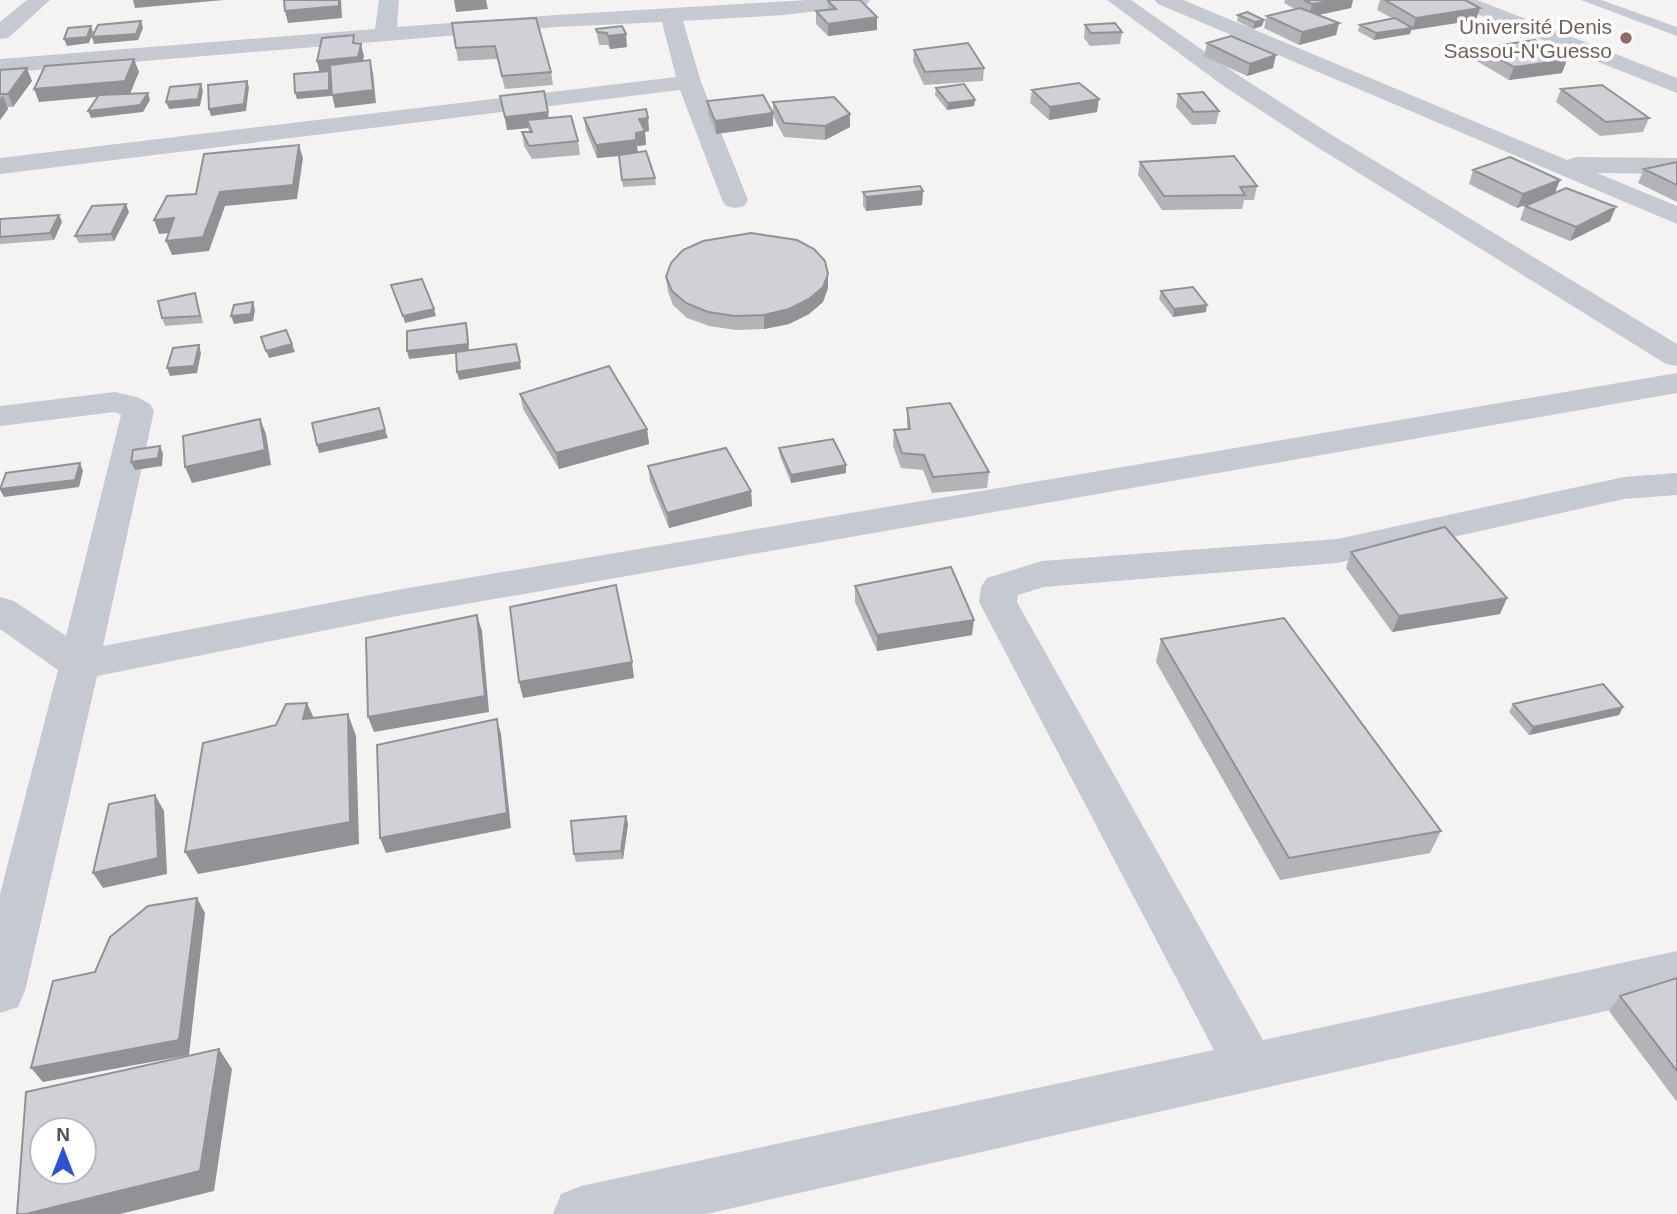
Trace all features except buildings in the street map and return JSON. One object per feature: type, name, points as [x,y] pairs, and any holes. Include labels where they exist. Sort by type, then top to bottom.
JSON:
[{"type":"street","points":[[0,33],[40,0]]},
{"type":"street","points":[[384,34],[389,0]]},
{"type":"street","points":[[0,66],[384,34],[784,9],[860,0]]},
{"type":"street","points":[[1117,0],[1233,82],[1677,357]]},
{"type":"street","points":[[1165,0],[1677,216]]},
{"type":"street","points":[[1458,0],[1677,86]]},
{"type":"street","points":[[671,15],[689,82],[735,200]]},
{"type":"street","points":[[0,166],[689,82]]},
{"type":"street","points":[[1553,164],[1677,166]]},
{"type":"street","points":[[0,610],[79,666],[397,603],[1677,383]]},
{"type":"street","points":[[0,416],[115,402],[138,411],[0,991]]},
{"type":"street","points":[[1250,1066],[998,602],[1000,587],[1042,573],[1337,551],[1624,488],[1677,484]]},
{"type":"street","points":[[581,1214],[1677,973]]},
{"type":"lane","points":[[1588,0],[1677,32]]},
{"type":"place","name":"Université Denis Sassou-N'Guesso","points":[[1626,38]]}]
